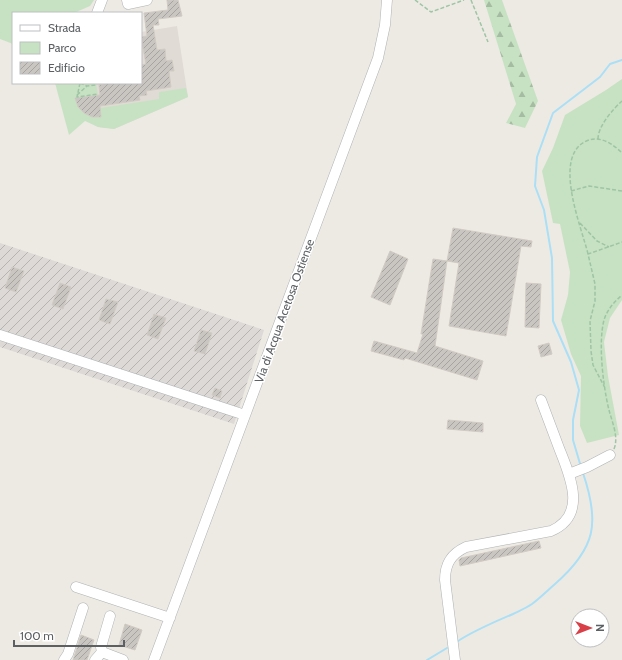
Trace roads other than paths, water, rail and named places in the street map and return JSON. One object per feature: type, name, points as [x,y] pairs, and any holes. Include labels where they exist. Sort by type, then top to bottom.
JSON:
[{"type":"street","points":[[127,0],[128,4],[148,0]]},
{"type":"street","name":"Via di Acqua Acetosa Ostiense","points":[[154,660],[378,58],[385,25],[387,0]]},
{"type":"street","points":[[90,12],[99,7]]},
{"type":"street","points":[[0,335],[245,415]]},
{"type":"street","points":[[455,660],[445,580],[447,563],[455,553],[466,547],[545,533],[561,526],[569,517],[573,506],[578,471],[541,400]]},
{"type":"street","points":[[578,471],[610,455]]},
{"type":"street","points":[[76,587],[170,618]]},
{"type":"street","points":[[64,660],[68,654],[83,608]]},
{"type":"street","points":[[105,655],[101,647],[110,616]]},
{"type":"street","points":[[95,660],[105,655],[123,660]]},
{"type":"waterway","points":[[581,467],[573,440],[573,420],[579,390],[571,362],[553,321],[552,258],[544,210],[535,186],[537,157],[553,113],[600,77],[610,64],[622,60]]},
{"type":"waterway","points":[[458,641],[532,604],[569,571],[579,558],[591,534],[592,521],[592,506],[583,473]]},
{"type":"waterway","points":[[427,660],[447,648]]}]
